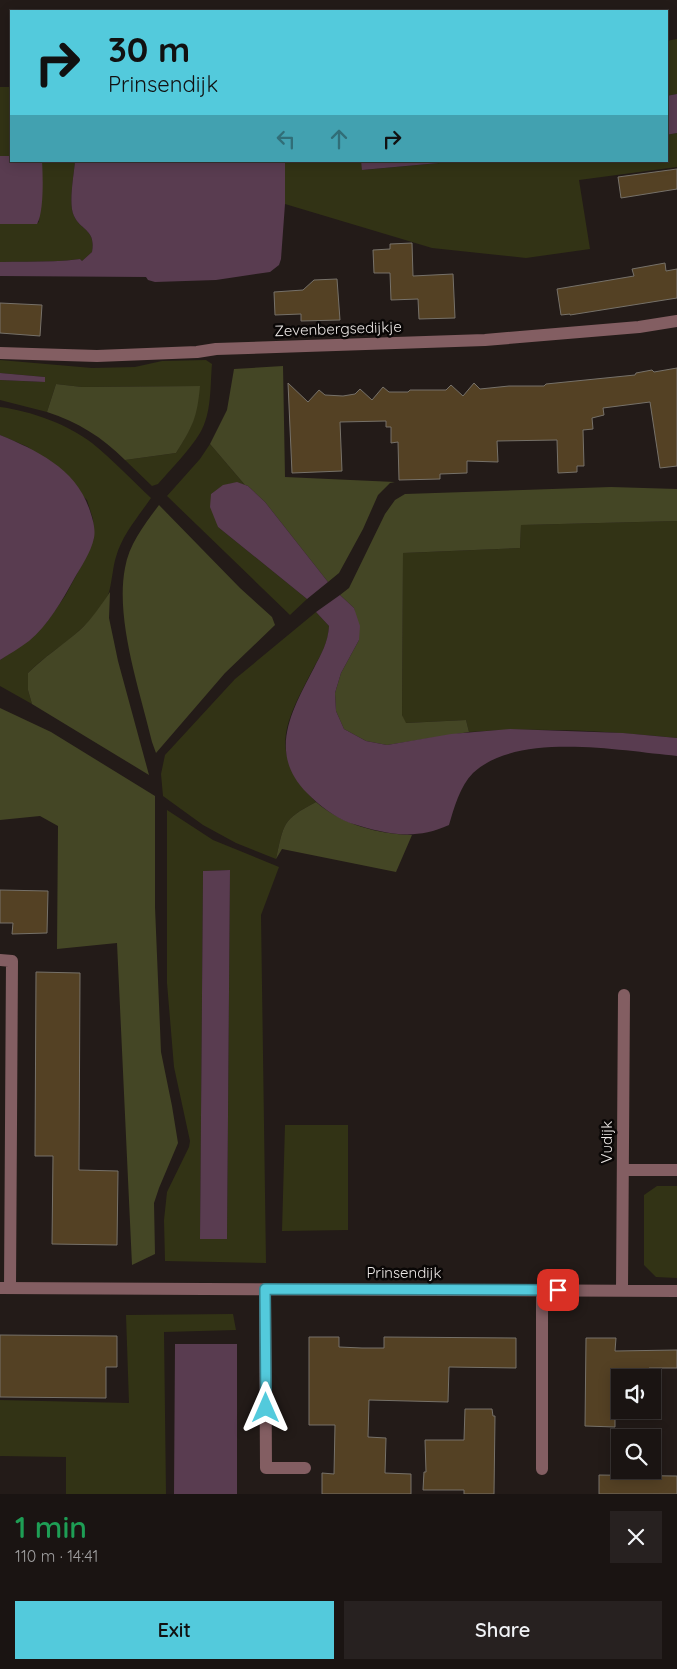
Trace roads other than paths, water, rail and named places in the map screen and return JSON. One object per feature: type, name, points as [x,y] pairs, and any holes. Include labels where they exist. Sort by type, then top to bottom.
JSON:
[{"type":"street","name":"Zevenbergsedijkje","points":[[0,353],[96,356],[197,352],[216,349],[486,340],[638,328],[677,321]]},
{"type":"street","points":[[5,1288],[6,960]]},
{"type":"street","name":"Vudijk","points":[[622,1290],[624,995]]},
{"type":"street","points":[[623,1170],[677,1170]]},
{"type":"street","name":"Prinsendijk","points":[[5,1288],[677,1291]]},
{"type":"street","points":[[265,1289],[266,1468],[305,1468]]},
{"type":"street","points":[[542,1290],[542,1469]]}]
